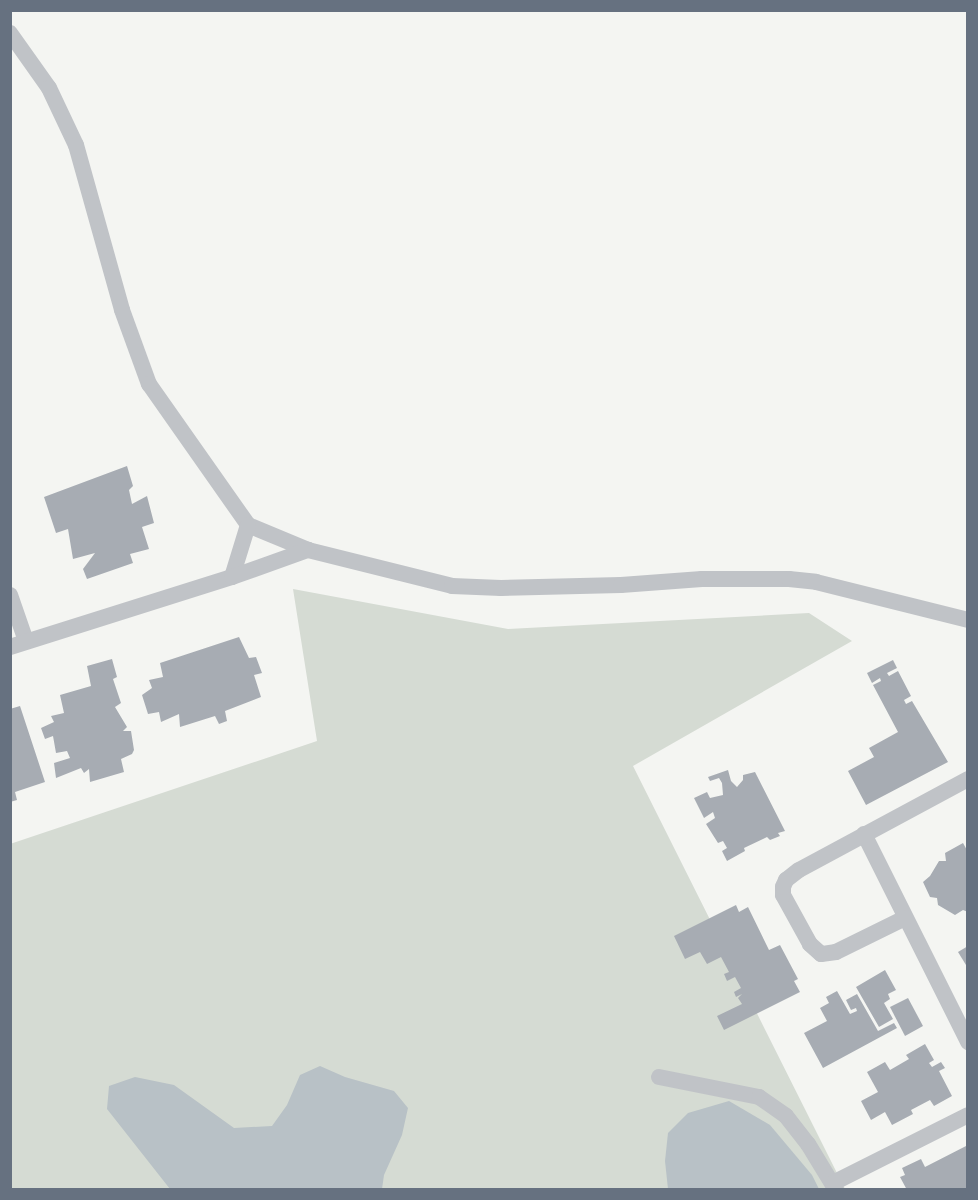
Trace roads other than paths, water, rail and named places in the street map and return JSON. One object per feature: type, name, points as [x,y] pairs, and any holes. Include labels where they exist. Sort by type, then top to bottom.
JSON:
[{"type":"street","points":[[10,33],[49,88],[76,145],[122,310],[145,374],[248,525],[308,550],[426,581],[473,588],[621,585],[702,579],[816,582],[968,620]]},
{"type":"street","points":[[232,577],[248,525]]},
{"type":"street","points":[[10,595],[18,644],[232,577],[308,550]]},
{"type":"street","points":[[905,918],[836,952],[821,954],[810,944],[783,895],[783,887],[791,875],[968,779]]},
{"type":"street","points":[[864,834],[968,1042]]},
{"type":"street","points":[[659,1077],[759,1097],[786,1116],[834,1186],[968,1115]]}]
